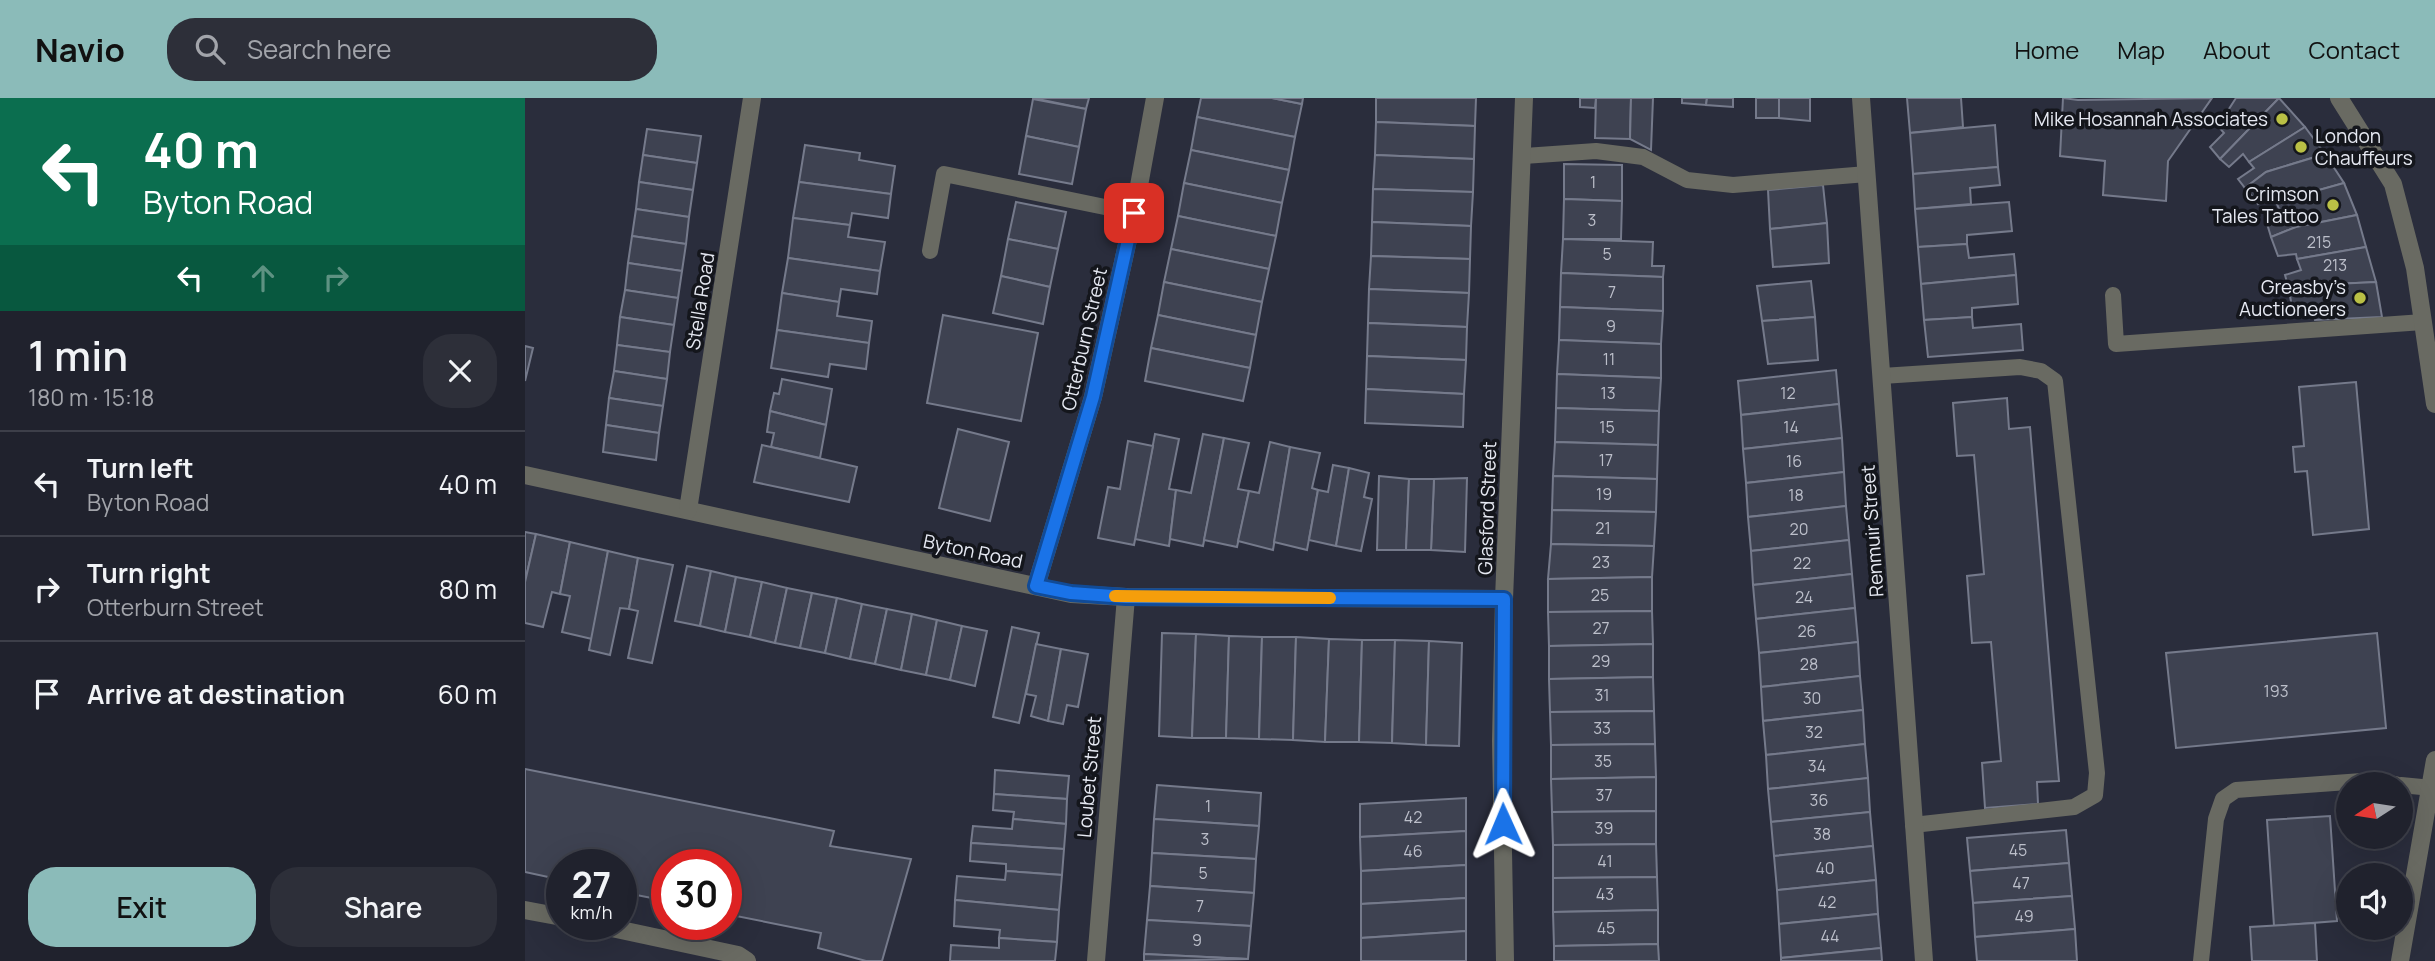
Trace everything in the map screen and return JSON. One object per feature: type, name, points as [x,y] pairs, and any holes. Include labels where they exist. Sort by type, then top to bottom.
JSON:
[{"type":"street","name":"Stella Road","points":[[688,510],[752,98]]},
{"type":"street","name":"Otterburn Street","points":[[1036,586],[1093,397],[1134,213],[1155,98]]},
{"type":"street","name":"Glasford Street","points":[[1505,961],[1501,741],[1504,599],[1524,98]]},
{"type":"street","name":"Renmuir Street","points":[[1861,98],[1924,961]]},
{"type":"street","points":[[2339,98],[2393,184],[2415,268],[2435,404]]},
{"type":"street","name":"Byton Road","points":[[525,475],[1071,593],[1126,597],[1504,599]]},
{"type":"street","name":"Loubet Street","points":[[1096,961],[1126,597]]},
{"type":"street","points":[[2400,961],[2435,760]]},
{"type":"street","points":[[525,910],[546,914]]},
{"type":"street","points":[[637,933],[738,955],[747,961]]},
{"type":"lane","points":[[1523,156],[1596,152],[1643,157],[1687,180],[1733,185],[1867,174]]},
{"type":"lane","points":[[930,251],[944,174],[1134,213]]},
{"type":"lane","points":[[2113,295],[2116,344],[2423,322]]},
{"type":"lane","points":[[1882,376],[2020,367],[2041,370],[2055,381],[2098,772],[2095,795],[2074,807],[1913,825]]},
{"type":"lane","points":[[2201,961],[2216,819],[2223,799],[2236,790],[2336,783]]},
{"type":"lane","points":[[2413,786],[2432,788]]},
{"type":"building","points":[[1033,98],[1089,98],[1086,109]]},
{"type":"building","points":[[1201,98],[1272,98],[1302,104],[1295,137],[1197,117]]},
{"type":"building","points":[[1272,98],[1303,98],[1302,104]]},
{"type":"building","points":[[1376,98],[1476,98],[1475,126],[1376,122]]},
{"type":"building","points":[[1580,98],[1596,98],[1595,108],[1580,107]]},
{"type":"building","points":[[1596,98],[1631,98],[1630,139],[1595,138]]},
{"type":"building","points":[[1631,98],[1653,98],[1651,150],[1630,139]]},
{"type":"building","points":[[1682,98],[1707,98],[1706,105],[1682,103]]},
{"type":"building","points":[[1707,98],[1733,98],[1733,107],[1706,105]]},
{"type":"building","points":[[1756,98],[1779,98],[1779,118],[1756,118]]},
{"type":"building","points":[[1779,98],[1810,98],[1810,121],[1779,118]]},
{"type":"building","points":[[1907,98],[1961,98],[1963,127],[1910,133]]},
{"type":"building","points":[[2063,98],[2212,98],[2168,161],[2166,201],[2103,195],[2105,161],[2060,156]]},
{"type":"building","points":[[2236,98],[2279,98],[2220,159],[2210,147],[2224,133],[2218,126]]},
{"type":"building","points":[[2279,98],[2305,127],[2249,162],[2243,154],[2229,167],[2220,159]]},
{"type":"building","points":[[1033,99],[1086,109],[1079,147],[1026,136]]},
{"type":"building","points":[[1197,117],[1295,137],[1289,170],[1191,150]]},
{"type":"building","points":[[1376,122],[1475,126],[1474,159],[1375,155]]},
{"type":"building","points":[[1995,125],[1998,167],[1913,174],[1910,133]]},
{"type":"building","points":[[2305,127],[2325,154],[2266,172],[2245,188],[2238,179],[2254,168],[2249,162]]},
{"type":"building","points":[[647,129],[701,136],[697,163],[643,155]]},
{"type":"building","points":[[1026,136],[1079,147],[1072,184],[1019,174]]},
{"type":"building","points":[[805,145],[860,153],[859,160],[895,166],[891,194],[799,182]]},
{"type":"building","points":[[1191,150],[1289,170],[1282,203],[1184,183]]},
{"type":"building","points":[[2325,154],[2344,183],[2276,202],[2270,195],[2258,204],[2245,188],[2266,172]]},
{"type":"building","points":[[643,155],[697,163],[693,190],[639,182]]},
{"type":"building","points":[[1375,155],[1474,159],[1473,192],[1373,189]]},
{"type":"building","points":[[1564,164],[1622,165],[1622,201],[1564,199]]},
{"type":"building","points":[[1998,167],[2000,185],[1970,188],[1971,204],[1915,209],[1913,174]]},
{"type":"building","points":[[639,182],[693,190],[689,217],[636,209]]},
{"type":"building","points":[[799,182],[891,194],[888,218],[852,213],[850,225],[793,218]]},
{"type":"building","points":[[1184,183],[1282,203],[1276,236],[1178,216]]},
{"type":"building","points":[[2344,183],[2357,215],[2296,227],[2271,237],[2265,217],[2280,211],[2276,202]]},
{"type":"building","points":[[1823,185],[1827,223],[1770,229],[1768,190]]},
{"type":"building","points":[[1373,189],[1473,192],[1471,226],[1372,222]]},
{"type":"building","points":[[1564,199],[1622,201],[1621,239],[1563,239]]},
{"type":"building","points":[[1016,202],[1066,212],[1058,249],[1008,239]]},
{"type":"building","points":[[2009,202],[2012,231],[1967,235],[1967,244],[1918,247],[1915,209]]},
{"type":"building","points":[[636,209],[689,217],[686,244],[632,236]]},
{"type":"building","points":[[2357,215],[2366,247],[2297,259],[2296,254],[2278,256],[2271,237],[2296,227]]},
{"type":"building","points":[[1178,216],[1276,236],[1269,269],[1171,249]]},
{"type":"building","points":[[793,218],[850,225],[848,237],[885,242],[880,271],[788,258]]},
{"type":"building","points":[[1372,222],[1471,226],[1470,259],[1371,256]]},
{"type":"building","points":[[1827,223],[1829,263],[1773,267],[1770,229]]},
{"type":"building","points":[[632,236],[686,244],[682,271],[628,263]]},
{"type":"building","points":[[1008,239],[1058,249],[1050,287],[1001,276]]},
{"type":"building","points":[[1563,239],[1653,242],[1652,266],[1664,266],[1663,277],[1561,273]]},
{"type":"building","points":[[1967,244],[1969,258],[2014,254],[2016,275],[1921,284],[1918,247]]},
{"type":"building","points":[[2366,247],[2376,282],[2314,285],[2289,290],[2285,275],[2301,270],[2297,259]]},
{"type":"building","points":[[1171,249],[1269,269],[1262,302],[1164,282]]},
{"type":"building","points":[[1371,256],[1470,259],[1469,293],[1369,289]]},
{"type":"building","points":[[788,258],[880,271],[877,294],[841,289],[839,302],[782,293]]},
{"type":"building","points":[[628,263],[682,271],[678,298],[625,290]]},
{"type":"building","points":[[1561,273],[1663,277],[1663,311],[1560,307]]},
{"type":"building","points":[[2016,275],[2018,304],[1972,308],[1972,317],[1924,320],[1921,284]]},
{"type":"building","points":[[1001,276],[1050,287],[1043,324],[993,313]]},
{"type":"building","points":[[1811,281],[1815,317],[1762,321],[1757,286]]},
{"type":"building","points":[[1164,282],[1262,302],[1256,335],[1158,315]]},
{"type":"building","points":[[2376,282],[2382,317],[2315,320],[2313,309],[2293,313],[2289,290],[2314,285]]},
{"type":"building","points":[[1369,289],[1469,293],[1467,327],[1368,323]]},
{"type":"building","points":[[625,290],[678,298],[674,325],[620,317]]},
{"type":"building","points":[[782,293],[839,302],[837,316],[872,321],[869,343],[777,330]]},
{"type":"building","points":[[1560,307],[1663,311],[1661,344],[1559,340]]},
{"type":"building","points":[[943,315],[1038,333],[1021,421],[927,403]]},
{"type":"building","points":[[1158,315],[1256,335],[1250,368],[1151,348]]},
{"type":"building","points":[[620,317],[674,325],[670,352],[617,345]]},
{"type":"building","points":[[1815,317],[1818,360],[1768,364],[1762,321]]},
{"type":"building","points":[[1972,317],[1973,328],[2021,324],[2023,350],[1928,357],[1924,320]]},
{"type":"building","points":[[1368,323],[1467,327],[1466,360],[1367,356]]},
{"type":"building","points":[[777,330],[869,343],[866,369],[830,364],[828,377],[771,368]]},
{"type":"building","points":[[1559,340],[1661,344],[1661,378],[1557,374]]},
{"type":"building","points":[[617,345],[670,352],[667,379],[614,371]]},
{"type":"building","points":[[525,346],[533,348],[525,381]]},
{"type":"building","points":[[1151,348],[1250,368],[1243,401],[1145,381]]},
{"type":"building","points":[[1367,356],[1466,360],[1464,394],[1366,389]]},
{"type":"building","points":[[1836,370],[1839,404],[1741,415],[1738,381]]},
{"type":"building","points":[[614,371],[667,379],[663,406],[609,398]]},
{"type":"building","points":[[1557,374],[1661,378],[1659,411],[1556,408]]},
{"type":"building","points":[[782,379],[832,389],[826,425],[770,411],[774,393],[779,394]]},
{"type":"building","points":[[2356,382],[2369,529],[2313,535],[2307,471],[2295,472],[2293,447],[2304,446],[2299,387]]},
{"type":"building","points":[[1366,389],[1464,394],[1463,427],[1365,423]]},
{"type":"building","points":[[609,398],[663,406],[659,433],[606,425]]},
{"type":"building","points":[[2007,398],[2009,429],[2030,427],[2059,781],[2037,782],[2038,804],[1985,808],[1982,763],[2001,761],[1991,642],[1972,643],[1967,576],[1984,574],[1974,455],[1957,456],[1953,403]]},
{"type":"building","points":[[1839,404],[1842,438],[1743,449],[1741,415]]},
{"type":"building","points":[[1556,408],[1659,411],[1658,445],[1555,442]]},
{"type":"building","points":[[770,411],[826,425],[820,458],[771,447],[774,433],[767,432]]},
{"type":"building","points":[[606,425],[659,433],[656,460],[603,452]]},
{"type":"building","points":[[958,429],[1009,442],[990,521],[939,508]]},
{"type":"building","points":[[1155,434],[1179,439],[1169,489],[1176,490],[1169,546],[1135,539]]},
{"type":"building","points":[[1203,434],[1224,438],[1203,546],[1170,539],[1176,490],[1191,493]]},
{"type":"building","points":[[1224,438],[1249,443],[1238,489],[1249,491],[1237,547],[1204,540]]},
{"type":"building","points":[[1842,438],[1844,472],[1746,483],[1743,449]]},
{"type":"building","points":[[1128,441],[1153,446],[1134,545],[1098,538],[1108,487],[1120,489]]},
{"type":"building","points":[[1270,442],[1290,447],[1273,550],[1238,541],[1249,491],[1259,493]]},
{"type":"building","points":[[1555,442],[1658,445],[1657,479],[1553,476]]},
{"type":"building","points":[[762,445],[857,467],[849,502],[754,482]]},
{"type":"building","points":[[1290,447],[1320,453],[1312,488],[1318,490],[1307,550],[1274,542]]},
{"type":"building","points":[[1333,465],[1349,468],[1336,546],[1309,540],[1318,490],[1328,492]]},
{"type":"building","points":[[1349,468],[1369,473],[1364,497],[1372,499],[1361,551],[1336,546]]},
{"type":"building","points":[[1844,472],[1846,506],[1748,517],[1746,483]]},
{"type":"building","points":[[1379,476],[1409,479],[1406,550],[1377,550]]},
{"type":"building","points":[[1553,476],[1657,479],[1656,512],[1552,510]]},
{"type":"building","points":[[1467,478],[1465,552],[1431,550],[1434,479]]},
{"type":"building","points":[[1409,479],[1434,479],[1431,550],[1406,550]]},
{"type":"building","points":[[1846,506],[1849,540],[1751,551],[1748,517]]},
{"type":"building","points":[[1552,510],[1656,512],[1654,546],[1551,544]]},
{"type":"building","points":[[525,532],[536,534],[525,582]]},
{"type":"building","points":[[536,534],[570,542],[560,594],[552,592],[543,627],[525,623],[525,582]]},
{"type":"building","points":[[1849,540],[1852,574],[1753,585],[1751,551]]},
{"type":"building","points":[[570,542],[608,551],[592,639],[562,632],[570,596],[560,594]]},
{"type":"building","points":[[1551,544],[1654,546],[1652,577],[1548,579]]},
{"type":"building","points":[[608,551],[638,558],[629,609],[620,608],[610,655],[589,650]]},
{"type":"building","points":[[638,558],[673,565],[652,663],[628,658],[638,611],[629,609]]},
{"type":"building","points":[[687,566],[711,571],[700,626],[675,621]]},
{"type":"building","points":[[711,571],[736,577],[725,632],[700,626]]},
{"type":"building","points":[[1852,574],[1855,608],[1756,619],[1753,585]]},
{"type":"building","points":[[736,577],[762,582],[750,637],[725,632]]},
{"type":"building","points":[[1652,577],[1652,611],[1548,612],[1548,579]]},
{"type":"building","points":[[762,582],[787,588],[775,643],[750,637]]},
{"type":"building","points":[[787,588],[812,593],[800,648],[775,643]]},
{"type":"building","points":[[812,593],[837,598],[825,653],[800,648]]},
{"type":"building","points":[[837,598],[862,604],[850,659],[825,653]]},
{"type":"building","points":[[862,604],[887,609],[875,664],[850,659]]},
{"type":"building","points":[[1855,608],[1858,642],[1759,653],[1756,619]]},
{"type":"building","points":[[887,609],[912,614],[901,670],[875,664]]},
{"type":"building","points":[[1652,611],[1653,644],[1549,646],[1548,612]]},
{"type":"building","points":[[912,614],[937,620],[926,675],[901,670]]},
{"type":"building","points":[[937,620],[962,626],[950,680],[926,675]]},
{"type":"building","points":[[962,626],[987,631],[975,686],[950,680]]},
{"type":"building","points":[[1012,627],[1039,633],[1019,723],[993,717]]},
{"type":"building","points":[[1162,633],[1196,634],[1192,738],[1159,736]]},
{"type":"building","points":[[2377,633],[2386,728],[2176,748],[2166,653]]},
{"type":"building","points":[[1196,634],[1229,636],[1226,738],[1192,738]]},
{"type":"building","points":[[1229,636],[1262,637],[1259,739],[1226,738]]},
{"type":"building","points":[[1262,637],[1296,637],[1293,740],[1259,739]]},
{"type":"building","points":[[1296,637],[1329,639],[1325,742],[1293,740]]},
{"type":"building","points":[[1329,639],[1362,640],[1359,742],[1325,742]]},
{"type":"building","points":[[1362,640],[1395,640],[1392,743],[1359,742]]},
{"type":"building","points":[[1395,640],[1429,641],[1426,745],[1392,743]]},
{"type":"building","points":[[1429,641],[1462,643],[1459,746],[1426,745]]},
{"type":"building","points":[[1858,642],[1860,676],[1761,687],[1759,653]]},
{"type":"building","points":[[1036,644],[1061,649],[1048,721],[1031,716],[1036,696],[1026,694]]},
{"type":"building","points":[[1653,644],[1653,677],[1549,679],[1549,646]]},
{"type":"building","points":[[1061,649],[1088,654],[1078,707],[1067,705],[1063,724],[1048,721]]},
{"type":"building","points":[[1860,676],[1863,710],[1763,721],[1761,687]]},
{"type":"building","points":[[1653,677],[1654,711],[1550,712],[1549,679]]},
{"type":"building","points":[[1863,710],[1865,744],[1766,755],[1763,721]]},
{"type":"building","points":[[1654,711],[1655,744],[1551,745],[1550,712]]},
{"type":"building","points":[[1655,744],[1656,777],[1551,779],[1551,745]]},
{"type":"building","points":[[1865,744],[1868,778],[1768,789],[1766,755]]},
{"type":"building","points":[[525,769],[834,831],[830,846],[911,859],[882,961],[866,961],[818,948],[821,933],[742,917],[742,849],[651,849],[651,898],[637,895],[637,849],[546,849],[546,877],[525,872]]},
{"type":"building","points":[[995,770],[1069,776],[1067,799],[994,794]]},
{"type":"building","points":[[1656,777],[1656,811],[1552,812],[1551,779]]},
{"type":"building","points":[[1868,778],[1870,812],[1771,822],[1768,789]]},
{"type":"building","points":[[1157,785],[1261,793],[1259,826],[1154,819]]},
{"type":"building","points":[[994,794],[1067,799],[1066,824],[1013,819],[1014,812],[993,810]]},
{"type":"building","points":[[1466,798],[1466,831],[1360,837],[1360,804]]},
{"type":"building","points":[[1656,811],[1656,844],[1553,845],[1552,812]]},
{"type":"building","points":[[1870,812],[1873,846],[1774,856],[1771,822]]},
{"type":"building","points":[[2330,816],[2336,921],[2274,926],[2267,820]]},
{"type":"building","points":[[1013,819],[1066,824],[1064,849],[971,843],[973,826],[1012,829]]},
{"type":"building","points":[[1154,819],[1259,826],[1256,859],[1152,853]]},
{"type":"building","points":[[2066,830],[2069,863],[1970,871],[1967,838]]},
{"type":"building","points":[[1466,831],[1466,865],[1361,871],[1360,837]]},
{"type":"building","points":[[971,843],[1064,849],[1062,875],[1006,871],[1006,864],[970,861]]},
{"type":"building","points":[[1656,844],[1657,877],[1553,878],[1553,845]]},
{"type":"building","points":[[1873,846],[1876,880],[1777,890],[1774,856]]},
{"type":"building","points":[[1152,853],[1256,859],[1254,893],[1150,886]]},
{"type":"building","points":[[2069,863],[2072,896],[1973,903],[1970,871]]},
{"type":"building","points":[[1466,865],[1466,898],[1361,904],[1361,871]]},
{"type":"building","points":[[1006,871],[1062,875],[1059,910],[955,900],[957,876],[1005,880]]},
{"type":"building","points":[[1657,877],[1658,910],[1553,912],[1553,878]]},
{"type":"building","points":[[1876,880],[1878,914],[1779,924],[1777,890]]},
{"type":"building","points":[[1150,886],[1254,893],[1251,926],[1147,920]]},
{"type":"building","points":[[2072,896],[2075,929],[1975,937],[1973,903]]},
{"type":"building","points":[[1466,898],[1466,931],[1361,938],[1361,904]]},
{"type":"building","points":[[955,900],[1059,910],[1057,942],[999,938],[1000,930],[954,926]]},
{"type":"building","points":[[1658,910],[1658,944],[1554,946],[1553,912]]},
{"type":"building","points":[[1878,914],[1881,948],[1781,958],[1779,924]]},
{"type":"building","points":[[1147,920],[1251,926],[1248,959],[1144,954]]},
{"type":"building","points":[[2315,923],[2317,961],[2252,961],[2250,927]]},
{"type":"building","points":[[2075,929],[2077,961],[1977,961],[1975,937]]},
{"type":"building","points":[[1466,931],[1466,961],[1361,961],[1361,938]]},
{"type":"building","points":[[999,938],[1057,942],[1055,961],[950,961],[951,945],[999,948]]},
{"type":"building","points":[[1658,944],[1659,961],[1554,961],[1554,946]]},
{"type":"building","points":[[1881,948],[1882,961],[1781,961],[1781,958]]},
{"type":"building","points":[[1144,954],[1248,959],[1144,961]]},
{"type":"slow traffic","points":[[1115,596],[1330,598]]},
{"type":"place","name":"Mike Hosannah Associates","points":[[2282,119]]},
{"type":"place","name":"London Chauffeurs","points":[[2301,147]]},
{"type":"place","name":"Crimson Tales Tattoo","points":[[2333,205]]},
{"type":"place","name":"Greasby’s Auctioneers","points":[[2360,298]]},
{"type":"route","points":[[1134,213],[1093,397],[1036,586],[1071,593],[1126,597],[1504,599],[1501,741],[1503,824]]}]
